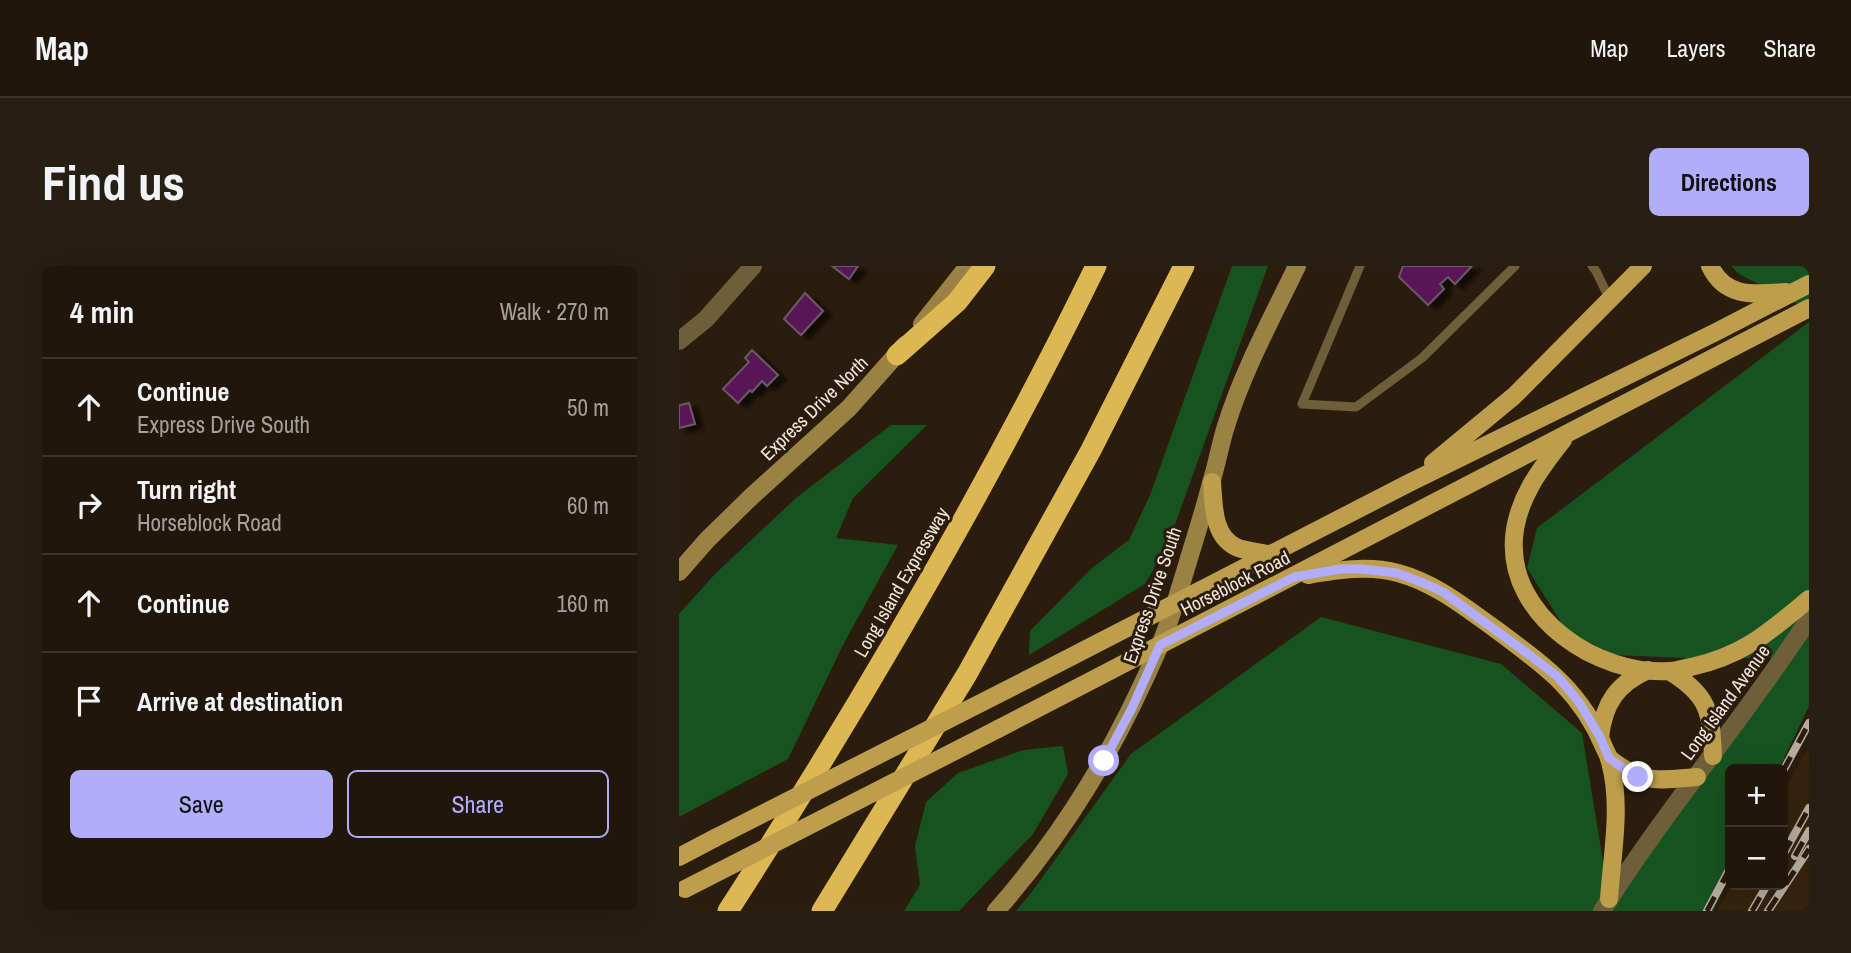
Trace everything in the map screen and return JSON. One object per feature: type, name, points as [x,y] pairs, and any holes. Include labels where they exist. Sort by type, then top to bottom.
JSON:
[{"type":"highway","points":[[897,355],[957,302],[985,266]]},
{"type":"highway","name":"Long Island Expressway","points":[[728,911],[832,747],[903,625],[1015,424],[1096,266]]},
{"type":"highway","points":[[822,911],[892,799],[998,618],[1091,450],[1184,266]]},
{"type":"main road","name":"Express Drive North","points":[[679,572],[751,496],[849,408],[897,355],[968,266]]},
{"type":"main road","name":"Express Drive South","points":[[996,911],[1058,833],[1099,769],[1132,708],[1175,604],[1226,426],[1297,266]]},
{"type":"main road","points":[[1409,483],[1494,414],[1533,378],[1643,266]]},
{"type":"main road","points":[[1710,266],[1723,284],[1742,292],[1752,294],[1803,287]]},
{"type":"main road","name":"Horseblock Road","points":[[679,857],[1268,554],[1803,287]]},
{"type":"main road","name":"Horseblock Road","points":[[682,891],[1294,577],[1809,308]]},
{"type":"main road","points":[[1567,434],[1540,469],[1523,500],[1514,537],[1514,555],[1525,591],[1539,613],[1570,642],[1599,657],[1629,667],[1669,671],[1710,663],[1739,651],[1767,634],[1809,599]]},
{"type":"main road","points":[[1212,482],[1216,523],[1223,537],[1238,548],[1268,554]]},
{"type":"main road","points":[[1294,577],[1341,569],[1381,570],[1411,578],[1443,592],[1558,677],[1579,702],[1600,737],[1613,774],[1615,824],[1605,905]]},
{"type":"main road","points":[[1600,737],[1602,719],[1616,692],[1625,682],[1648,670]]},
{"type":"main road","points":[[1669,671],[1693,687],[1706,706],[1710,719],[1713,756]]},
{"type":"main road","points":[[1609,758],[1628,772],[1647,779],[1697,777]]},
{"type":"street","points":[[679,341],[706,319],[753,266]]},
{"type":"street","name":"Long Island Avenue","points":[[1605,905],[1762,689],[1809,619]]},
{"type":"lane","points":[[1360,266],[1302,404],[1356,407],[1422,358],[1515,266]]},
{"type":"lane","points":[[1592,266],[1610,299]]},
{"type":"shaded area","points":[[1809,746],[1809,911],[1717,911],[1729,890],[1788,890],[1788,784]]},
{"type":"green space","points":[[1232,266],[1268,266],[1168,544],[1145,584],[1029,655],[1030,631],[1092,568],[1129,540],[1150,495]]},
{"type":"green space","points":[[1731,266],[1809,266],[1809,310],[1739,274]]},
{"type":"green space","points":[[1809,322],[1809,706],[1781,764],[1725,764],[1725,885],[1713,911],[1016,911],[1131,754],[1321,617],[1501,664],[1582,733],[1609,898],[1783,658],[1613,655],[1566,630],[1527,568],[1537,528]]},
{"type":"green space","points":[[891,425],[927,425],[853,498],[836,538],[898,545],[844,643],[788,759],[679,817],[679,614],[715,574],[796,498]]},
{"type":"green space","points":[[1063,746],[1068,774],[1033,834],[959,911],[904,911],[920,885],[915,846],[926,802],[958,773],[1023,750]]},
{"type":"building","points":[[832,266],[858,266],[849,279]]},
{"type":"building","points":[[1403,266],[1472,266],[1455,284],[1448,277],[1440,284],[1444,289],[1428,305],[1399,277]]},
{"type":"building","points":[[805,293],[823,311],[801,335],[784,319]]},
{"type":"building","points":[[752,350],[778,375],[767,386],[762,381],[738,403],[723,389],[749,362],[745,358]]},
{"type":"building","points":[[689,403],[695,424],[679,428],[679,407]]},
{"type":"railway","points":[[1787,764],[1809,723]]},
{"type":"railway","points":[[1788,846],[1809,808]]},
{"type":"railway","points":[[1795,856],[1809,831]]},
{"type":"railway","points":[[1768,911],[1809,849]]},
{"type":"railway","points":[[1707,911],[1725,877]]},
{"type":"railway","points":[[1752,911],[1764,890]]},
{"type":"route","points":[[1104,761],[1132,708],[1160,645],[1294,577],[1341,569],[1362,569],[1397,573],[1443,592],[1531,656],[1570,690],[1589,717],[1609,758],[1638,777]]}]
